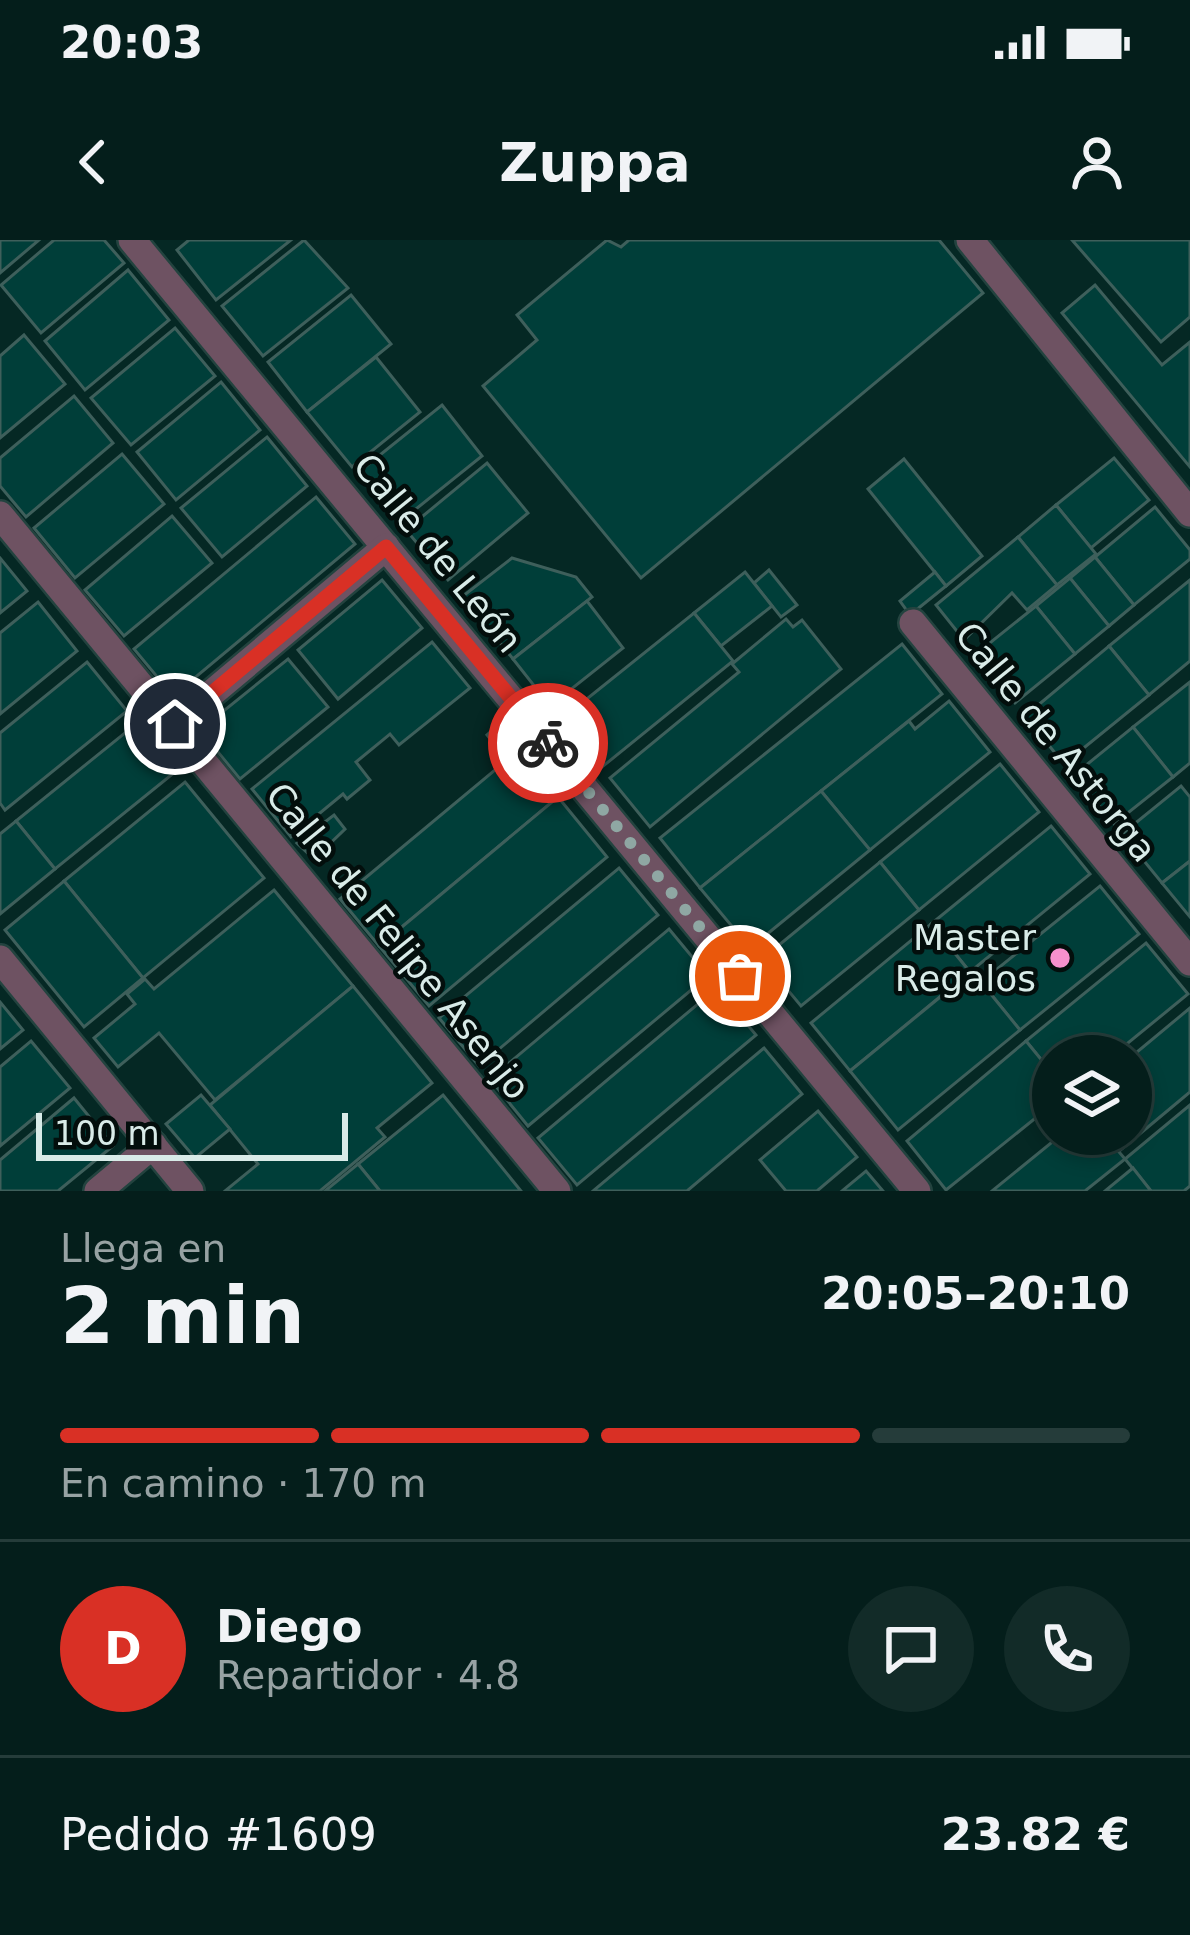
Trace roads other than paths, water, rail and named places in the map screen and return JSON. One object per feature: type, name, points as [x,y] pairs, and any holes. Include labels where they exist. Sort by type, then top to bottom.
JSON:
[{"type":"street","name":"Calle de León","points":[[132,240],[917,1191]]},
{"type":"street","points":[[970,240],[1190,513]]},
{"type":"street","name":"Calle de Felipe Asenjo","points":[[0,515],[556,1191]]},
{"type":"street","points":[[175,724],[386,547]]},
{"type":"street","name":"Calle de Astorga","points":[[913,623],[1190,962]]},
{"type":"street","points":[[0,959],[190,1191]]},
{"type":"street","points":[[98,1191],[153,1144]]},
{"type":"place","name":"Master Regalos","points":[[1060,958]]}]
